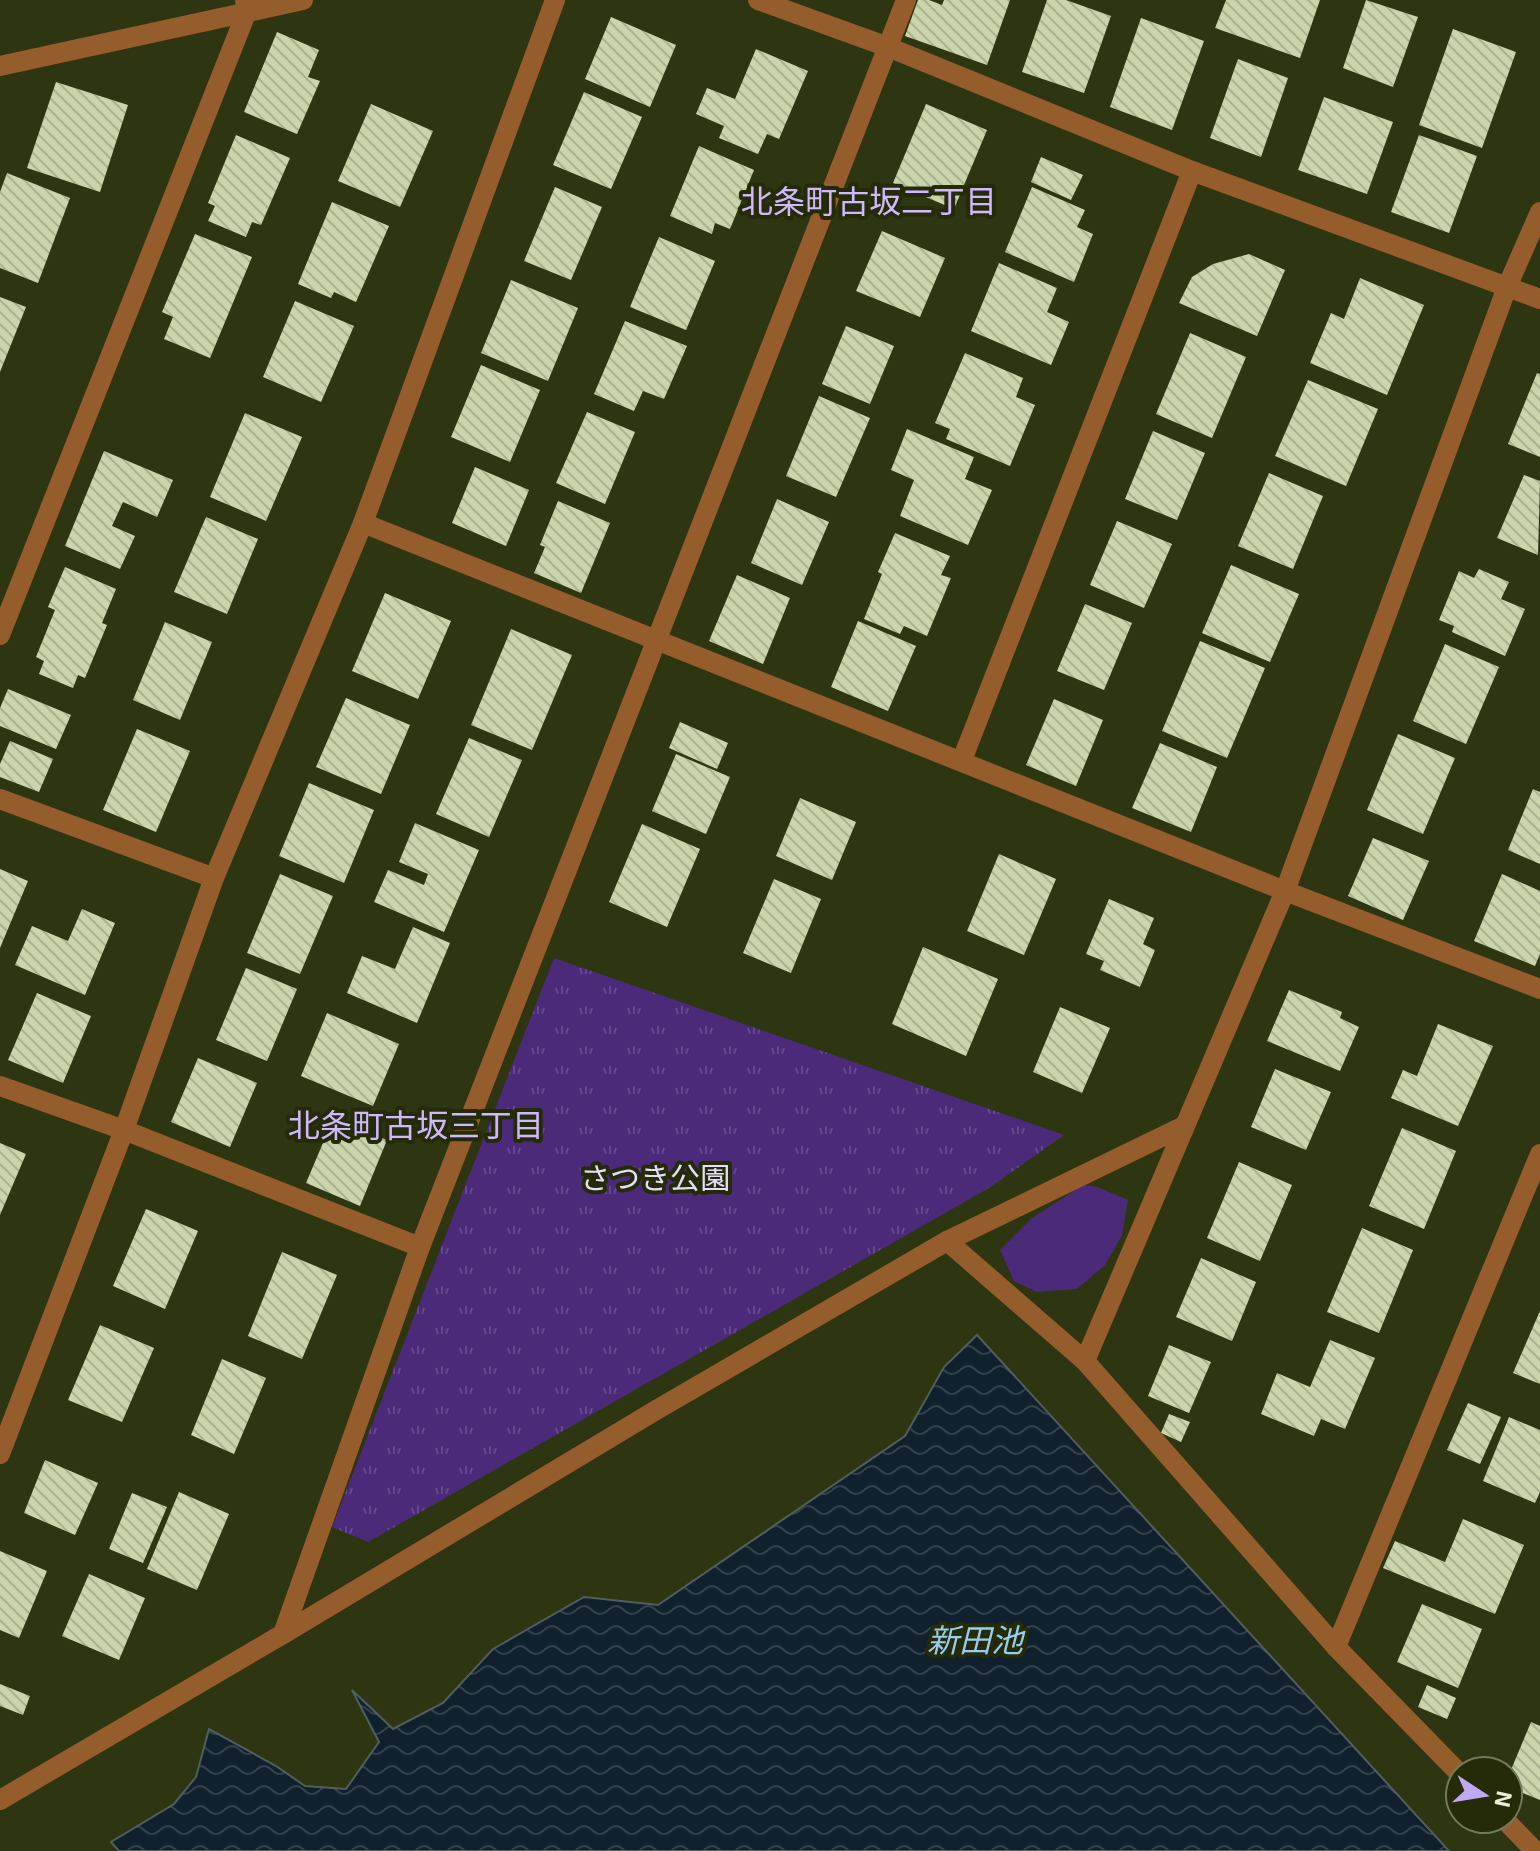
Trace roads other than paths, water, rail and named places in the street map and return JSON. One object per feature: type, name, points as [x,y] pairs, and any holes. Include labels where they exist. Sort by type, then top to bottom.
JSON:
[{"type":"street","points":[[0,66],[246,6],[303,0]]},
{"type":"street","points":[[0,1454],[124,1130],[214,878],[363,523],[555,0]]},
{"type":"street","points":[[758,0],[888,47],[1192,171],[1540,299]]},
{"type":"street","points":[[283,1634],[420,1247],[906,0]]},
{"type":"street","points":[[0,635],[246,6]]},
{"type":"street","points":[[962,760],[1192,171]]},
{"type":"street","points":[[1085,1361],[1285,891],[1507,287],[1540,212]]},
{"type":"street","points":[[363,523],[1285,891],[1540,989]]},
{"type":"street","points":[[0,799],[214,878]]},
{"type":"street","points":[[0,1086],[124,1130],[420,1247]]},
{"type":"street","points":[[0,1800],[947,1241],[1184,1126]]},
{"type":"street","points":[[1336,1647],[1540,1154]]},
{"type":"street","points":[[947,1241],[1085,1361],[1336,1647],[1444,1758]]},
{"type":"street","points":[[1520,1835],[1535,1851]]},
{"type":"water","name":"新田池","points":[[977,1335],[1449,1851],[119,1851],[111,1842],[174,1804],[196,1777],[209,1729],[305,1786],[346,1789],[379,1742],[352,1690],[393,1729],[443,1703],[493,1649],[584,1597],[658,1605],[905,1436],[944,1367]]},
{"type":"district","name":"北条町古坂二丁目","points":[[869,202]]},
{"type":"district","name":"北条町古坂三丁目","points":[[416,1126]]},
{"type":"park label","name":"さつき公園","points":[[655,1179]]}]
